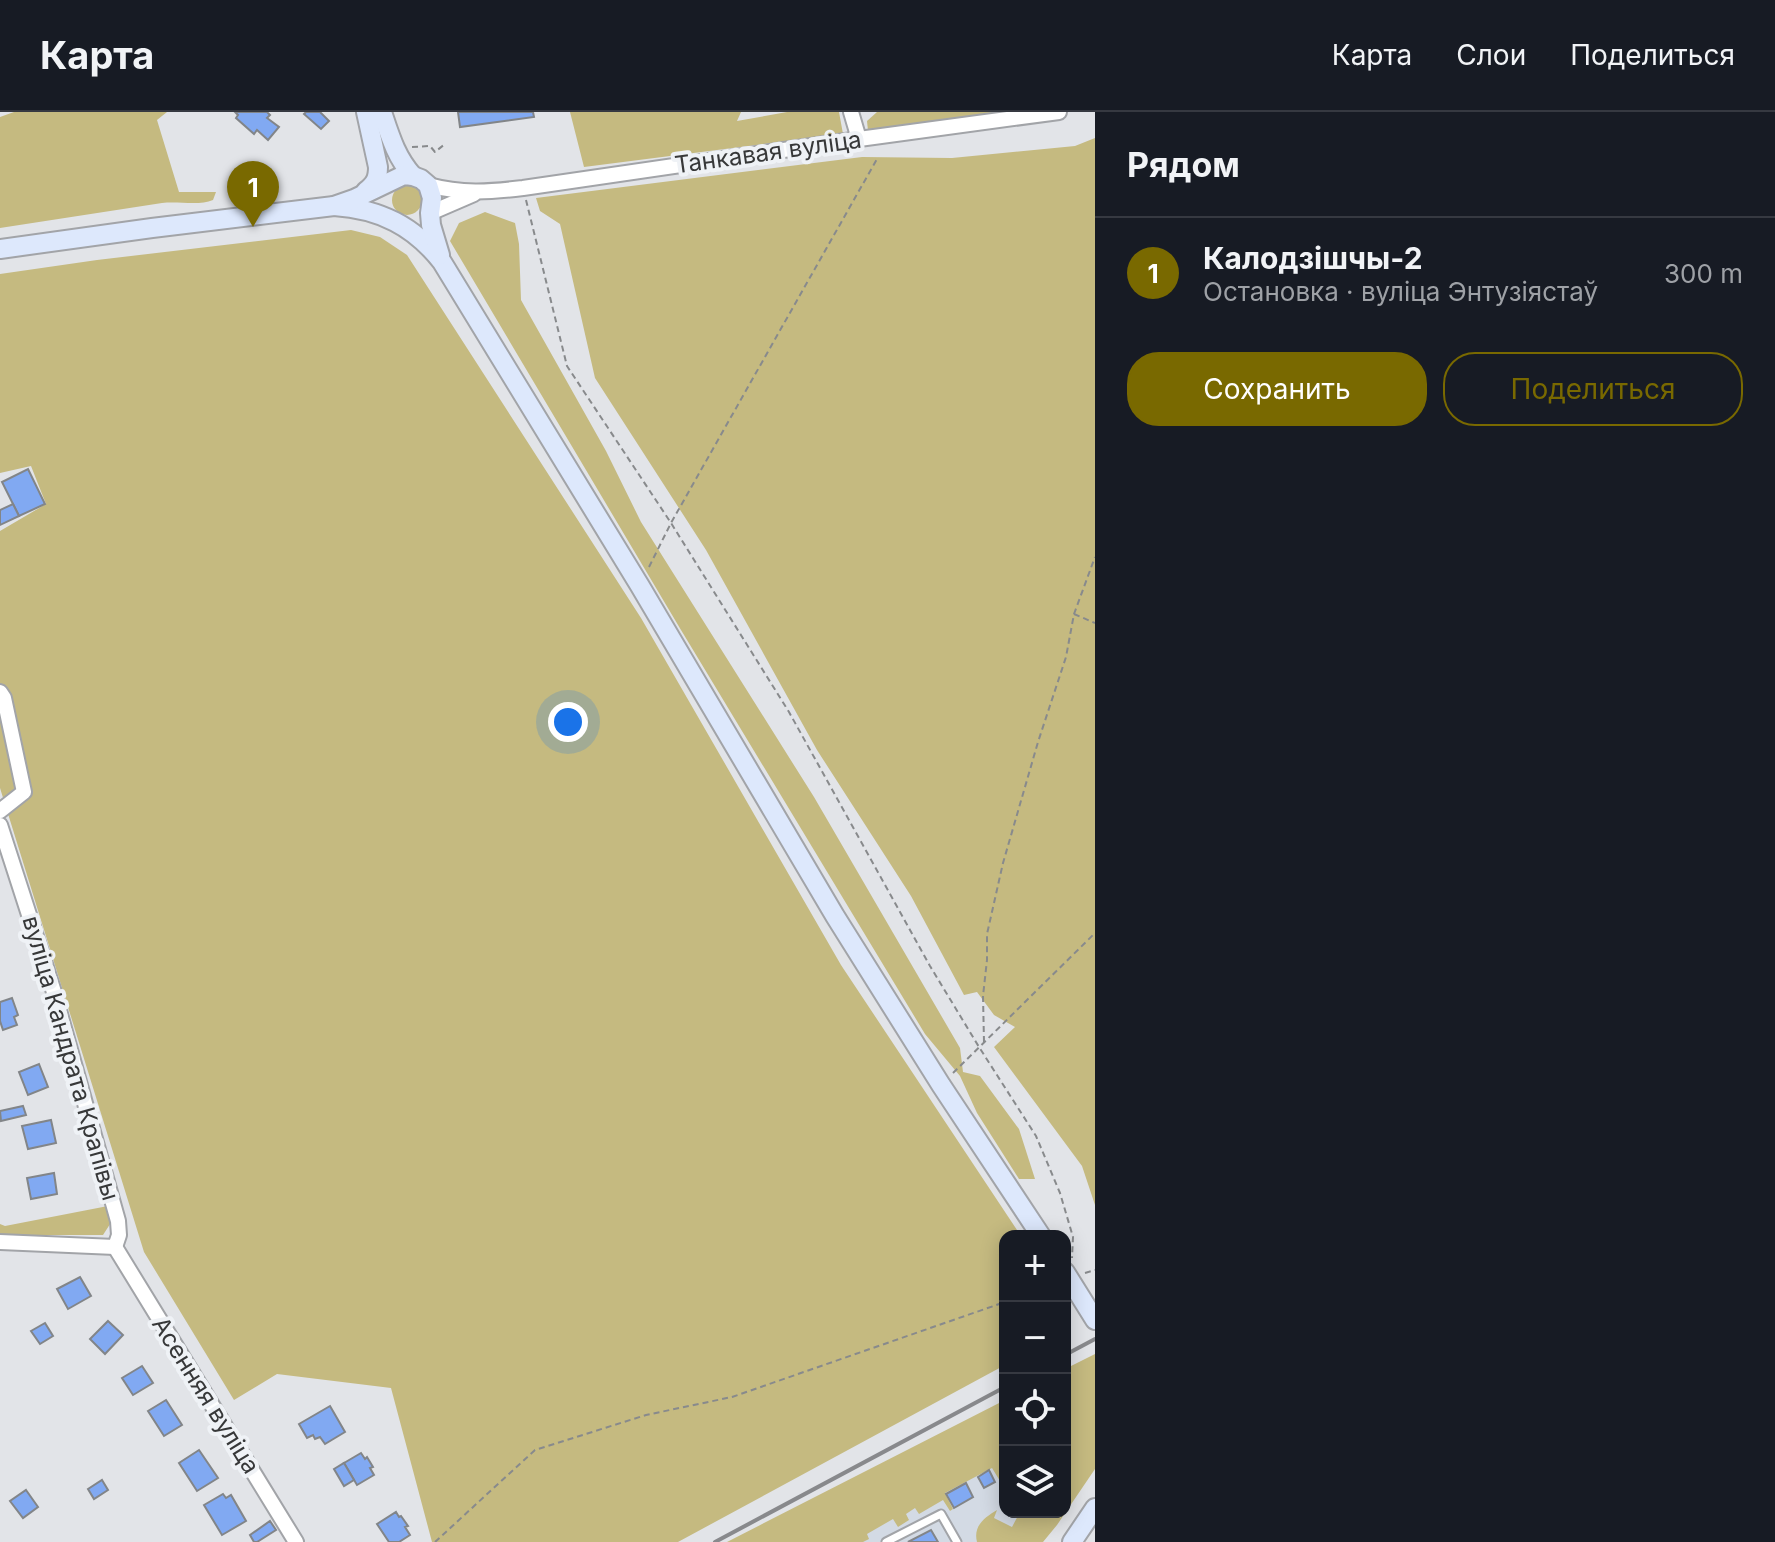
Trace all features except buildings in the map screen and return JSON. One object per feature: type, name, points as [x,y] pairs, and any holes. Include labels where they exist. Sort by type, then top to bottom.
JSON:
[{"type":"main road","points":[[366,112],[375,129],[386,167],[388,184],[383,195],[384,209],[389,217],[417,235],[442,262],[640,586],[835,916],[1037,1230]]},
{"type":"main road","points":[[361,195],[378,176],[366,112]]},
{"type":"main road","points":[[382,112],[402,164],[420,180],[432,198],[433,236],[442,262]]},
{"type":"main road","points":[[334,206],[404,175],[420,180]]},
{"type":"main road","points":[[0,249],[334,206],[367,210],[397,223],[411,225],[430,213]]},
{"type":"main road","points":[[1071,1281],[1095,1320]]},
{"type":"main road","points":[[1072,1542],[1095,1508]]},
{"type":"street","points":[[851,112],[859,139]]},
{"type":"street","name":"Танкавая вуліца","points":[[420,180],[448,190],[478,193],[1059,112]]},
{"type":"street","name":"Танкавая вуліца","points":[[430,213],[478,193]]},
{"type":"street","points":[[0,692],[4,698],[24,792],[0,811]]},
{"type":"street","name":"вуліца Кандрата Крапівы","points":[[0,825],[53,989],[118,1221],[119,1235],[115,1247]]},
{"type":"street","points":[[0,1242],[115,1247]]},
{"type":"street","name":"Асенняя вуліца","points":[[115,1247],[296,1542]]},
{"type":"lane","points":[[886,1542],[941,1514],[957,1542]]},
{"type":"path","points":[[404,148],[430,146],[435,152],[445,144]]},
{"type":"path","points":[[640,586],[671,523],[877,159]]},
{"type":"path","points":[[523,188],[567,366],[671,523],[789,712],[930,966],[1036,1136],[1060,1193],[1071,1230]]},
{"type":"path","points":[[984,1042],[987,934],[1015,817],[1066,657],[1074,614],[1095,557]]},
{"type":"path","points":[[1074,614],[1095,623]]},
{"type":"path","points":[[941,1085],[1095,933]]},
{"type":"path","points":[[1071,1230],[1071,1253]]},
{"type":"path","points":[[435,1542],[535,1450],[646,1415],[732,1397],[999,1304]]},
{"type":"shaded area","points":[[14,112],[167,112],[157,120],[179,192],[216,192],[213,200],[162,203],[0,228],[0,117]]},
{"type":"shaded area","points":[[570,112],[741,112],[737,121],[787,112],[839,112],[843,134],[584,167]]},
{"type":"shaded area","points":[[877,112],[1034,112],[868,131],[867,121]]},
{"type":"shaded area","points":[[1095,138],[1095,1205],[1082,1166],[994,1047],[1015,1027],[994,1015],[977,992],[964,995],[911,896],[817,750],[706,550],[595,378],[560,224],[540,211],[536,198],[862,157],[952,158],[1075,146]]},
{"type":"shaded area","points":[[407,185],[418,189],[422,200],[418,211],[407,215],[396,211],[392,200],[396,189]]},
{"type":"shaded area","points":[[485,212],[515,223],[521,300],[606,451],[641,522],[814,797],[960,1048],[963,1072],[980,1076],[1019,1129],[1035,1179],[1019,1179],[977,1113],[960,1076],[925,1034],[450,241],[459,223]]},
{"type":"shaded area","points":[[351,230],[380,237],[407,255],[641,618],[841,965],[1017,1230],[999,1230],[999,1368],[678,1542],[432,1542],[391,1388],[277,1374],[234,1400],[144,1252],[0,788],[0,531],[46,504],[31,466],[0,473],[0,274]]},
{"type":"shaded area","points":[[108,1206],[112,1221],[103,1235],[0,1235],[0,1224],[5,1226]]},
{"type":"shaded area","points":[[1095,1354],[1095,1469],[1071,1504],[1071,1374],[1071,1366]]},
{"type":"shaded area","points":[[999,1403],[999,1479],[992,1468],[945,1493],[953,1509],[950,1511],[943,1500],[919,1514],[915,1508],[906,1514],[909,1520],[898,1527],[893,1519],[867,1534],[869,1539],[863,1542],[727,1542]]},
{"type":"shaded area","points":[[962,1457],[999,1466],[999,1518],[1039,1518],[1018,1542],[833,1542]]},
{"type":"shaded area","points":[[997,1510],[994,1518],[1012,1527],[1017,1518],[1062,1518],[1043,1542],[977,1542],[978,1527]]},
{"type":"railway","points":[[1071,1352],[1095,1339]]},
{"type":"railway","points":[[715,1542],[999,1390]]},
{"type":"place","name":"Калодзішчы-2","points":[[253,227]]}]
